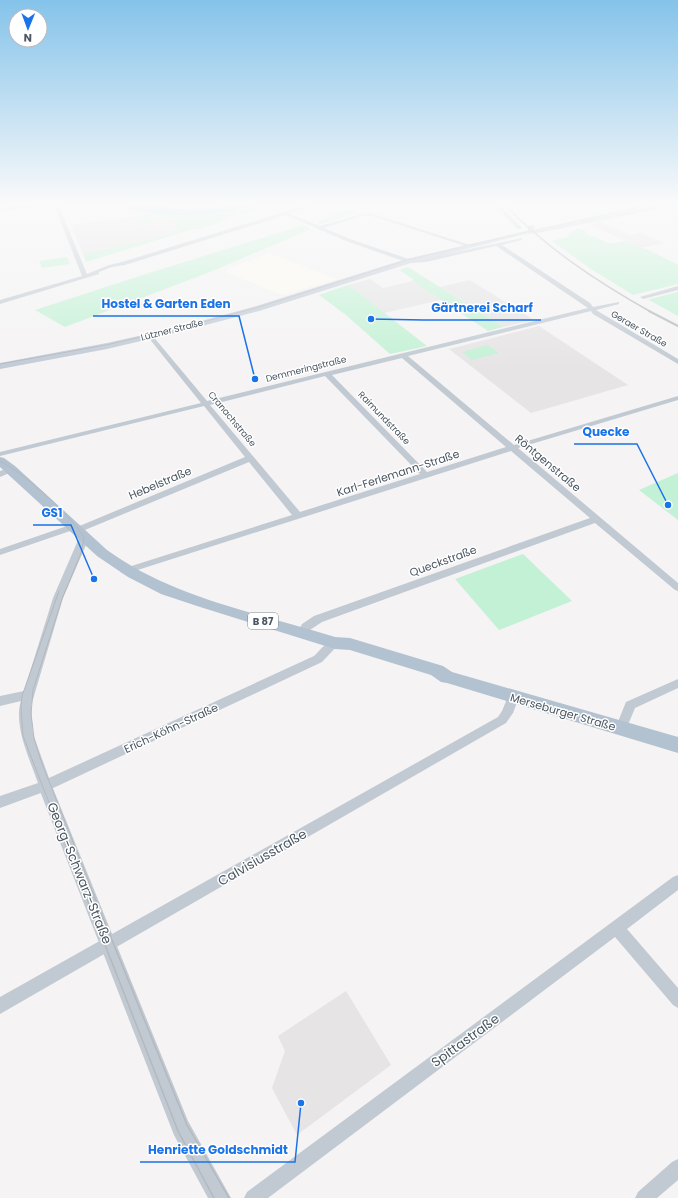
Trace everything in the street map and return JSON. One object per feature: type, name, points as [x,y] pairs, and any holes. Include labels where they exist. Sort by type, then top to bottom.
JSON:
[{"type":"main road","name":"Lützner Straße","points":[[0,366],[150,336],[256,309],[417,258]]},
{"type":"main road","name":"Lützner Straße","points":[[409,261],[423,258]]},
{"type":"main road","name":"Merseburger Straße","points":[[0,461],[5,472],[125,571],[144,581],[191,599],[336,642],[340,647],[371,660],[436,677],[447,677],[678,745]]},
{"type":"street","points":[[80,258],[88,275]]},
{"type":"street","points":[[0,302],[119,267],[123,264],[143,258]]},
{"type":"street","points":[[400,258],[409,261]]},
{"type":"street","name":"Lützner Straße","points":[[409,261],[435,258]]},
{"type":"street","name":"Geraer Straße","points":[[519,258],[588,304],[595,313],[678,362]]},
{"type":"street","points":[[643,297],[678,288]]},
{"type":"street","name":"Demmeringstraße","points":[[0,454],[617,303]]},
{"type":"street","name":"Cranachstraße","points":[[150,336],[298,516]]},
{"type":"street","name":"Röntgenstraße","points":[[404,356],[678,588]]},
{"type":"street","name":"Raimundstraße","points":[[327,374],[426,476]]},
{"type":"street","name":"Karl-Ferlemann-Straße","points":[[125,571],[511,448],[678,398]]},
{"type":"street","name":"Hebelstraße","points":[[0,552],[78,532],[251,458]]},
{"type":"street","name":"Queckstraße","points":[[302,633],[306,627],[318,619],[596,519]]},
{"type":"street","name":"Georg-Schwarz-Straße","points":[[78,532],[27,695],[25,706],[27,734],[45,786],[181,1128],[220,1198]]},
{"type":"street","name":"Erich-Köhn-Straße","points":[[0,802],[45,786],[318,659],[336,642]]},
{"type":"street","points":[[621,729],[630,705],[678,683]]},
{"type":"street","points":[[0,701],[27,695]]},
{"type":"street","name":"Calvisiusstraße","points":[[0,1006],[502,720],[507,713],[513,697]]},
{"type":"street","name":"Spittastraße","points":[[253,1198],[678,882]]},
{"type":"street","points":[[617,928],[678,1000]]},
{"type":"street","points":[[644,1198],[678,1168]]},
{"type":"shaded area","points":[[258,258],[282,258],[338,279],[282,295],[225,272],[246,261],[249,262]]},
{"type":"shaded area","points":[[370,279],[383,288],[412,281],[441,300],[384,313],[348,285]]},
{"type":"shaded area","points":[[470,280],[534,320],[503,327],[440,287]]},
{"type":"shaded area","points":[[539,326],[628,385],[531,413],[449,349]]},
{"type":"shaded area","points":[[346,991],[391,1065],[297,1135],[272,1088],[285,1051],[278,1036]]},
{"type":"green space","points":[[67,258],[70,264],[42,268],[39,261]]},
{"type":"green space","points":[[84,258],[99,258],[86,262]]},
{"type":"green space","points":[[198,258],[243,258],[65,327],[35,310]]},
{"type":"green space","points":[[576,258],[664,258],[678,265],[678,284],[633,295]]},
{"type":"green space","points":[[408,267],[503,327],[488,331],[412,281],[414,280],[399,270]]},
{"type":"green space","points":[[348,285],[427,346],[390,354],[346,315],[319,295]]},
{"type":"green space","points":[[678,292],[678,316],[649,300],[650,299]]},
{"type":"green space","points":[[488,345],[499,353],[472,360],[462,352]]},
{"type":"green space","points":[[678,473],[678,520],[639,490]]},
{"type":"green space","points":[[523,554],[572,601],[499,630],[455,579]]},
{"type":"tram line","points":[[0,364],[106,345],[180,328],[256,308],[417,258]]},
{"type":"tram line","points":[[0,461],[21,475],[46,495],[69,518],[84,538],[81,553],[62,599],[33,690],[31,714],[34,738],[41,761],[89,882]]},
{"type":"tram line","points":[[59,591],[22,696],[21,706],[23,736],[80,882]]},
{"type":"tram line","points":[[80,881],[178,1131],[214,1198]]},
{"type":"tram line","points":[[88,881],[187,1125],[229,1198]]},
{"type":"railway","points":[[565,258],[591,276],[651,312]]},
{"type":"railway","points":[[649,311],[678,326]]},
{"type":"place","name":"Gärtnerei Scharf","points":[[371,319]]},
{"type":"place","name":"Hostel & Garten Eden","points":[[255,379]]},
{"type":"place","name":"Quecke","points":[[668,505]]},
{"type":"place","name":"GS1","points":[[94,579]]},
{"type":"place","name":"Henriette Goldschmidt","points":[[301,1103]]}]
